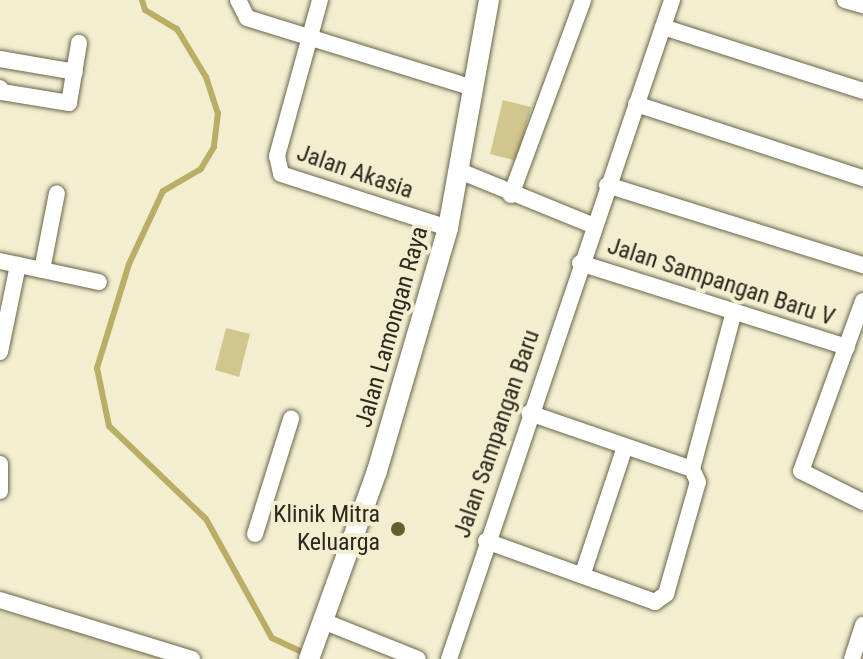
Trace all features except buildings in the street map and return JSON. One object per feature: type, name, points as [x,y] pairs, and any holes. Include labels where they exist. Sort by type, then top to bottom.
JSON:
[{"type":"street","points":[[238,0],[247,18],[470,87]]},
{"type":"street","name":"Jalan Akasia","points":[[320,0],[277,156],[281,174],[448,228]]},
{"type":"street","name":"Jalan Lamongan Raya","points":[[309,659],[377,471],[448,228],[462,172],[470,87],[489,0]]},
{"type":"street","points":[[511,195],[583,0]]},
{"type":"street","name":"Jalan Sampangan Baru","points":[[449,659],[592,225],[672,0]]},
{"type":"street","points":[[845,0],[863,5]]},
{"type":"street","points":[[663,27],[863,91]]},
{"type":"street","points":[[0,88],[2,92],[69,103],[79,43]]},
{"type":"street","points":[[0,59],[75,72]]},
{"type":"street","points":[[636,104],[863,178]]},
{"type":"street","points":[[462,172],[511,195],[592,225]]},
{"type":"street","points":[[607,185],[863,265]]},
{"type":"street","points":[[42,270],[57,193]]},
{"type":"street","points":[[0,261],[99,282]]},
{"type":"street","name":"Jalan Sampangan Baru V","points":[[580,263],[847,347]]},
{"type":"street","points":[[0,352],[4,304],[18,265]]},
{"type":"street","points":[[863,301],[801,471],[863,502]]},
{"type":"street","points":[[486,541],[661,600],[698,482],[692,469],[734,311]]},
{"type":"street","points":[[529,413],[692,469]]},
{"type":"street","points":[[255,534],[291,419]]},
{"type":"street","points":[[583,573],[625,447]]},
{"type":"street","points":[[0,464],[0,491]]},
{"type":"street","points":[[0,600],[192,659]]},
{"type":"street","points":[[852,659],[863,625]]},
{"type":"street","points":[[322,626],[418,659]]},
{"type":"shaded area","points":[[503,100],[531,107],[517,161],[490,154]]},
{"type":"shaded area","points":[[226,328],[250,334],[239,377],[215,370]]},
{"type":"shaded area","points":[[0,611],[180,659],[0,659]]},
{"type":"waterway","points":[[142,0],[145,10],[177,29],[206,77],[218,113],[214,147],[201,169],[163,191],[129,264],[97,368],[109,426],[206,519],[272,638],[307,654]]},
{"type":"place","name":"Klinik Mitra Keluarga","points":[[398,529]]}]
